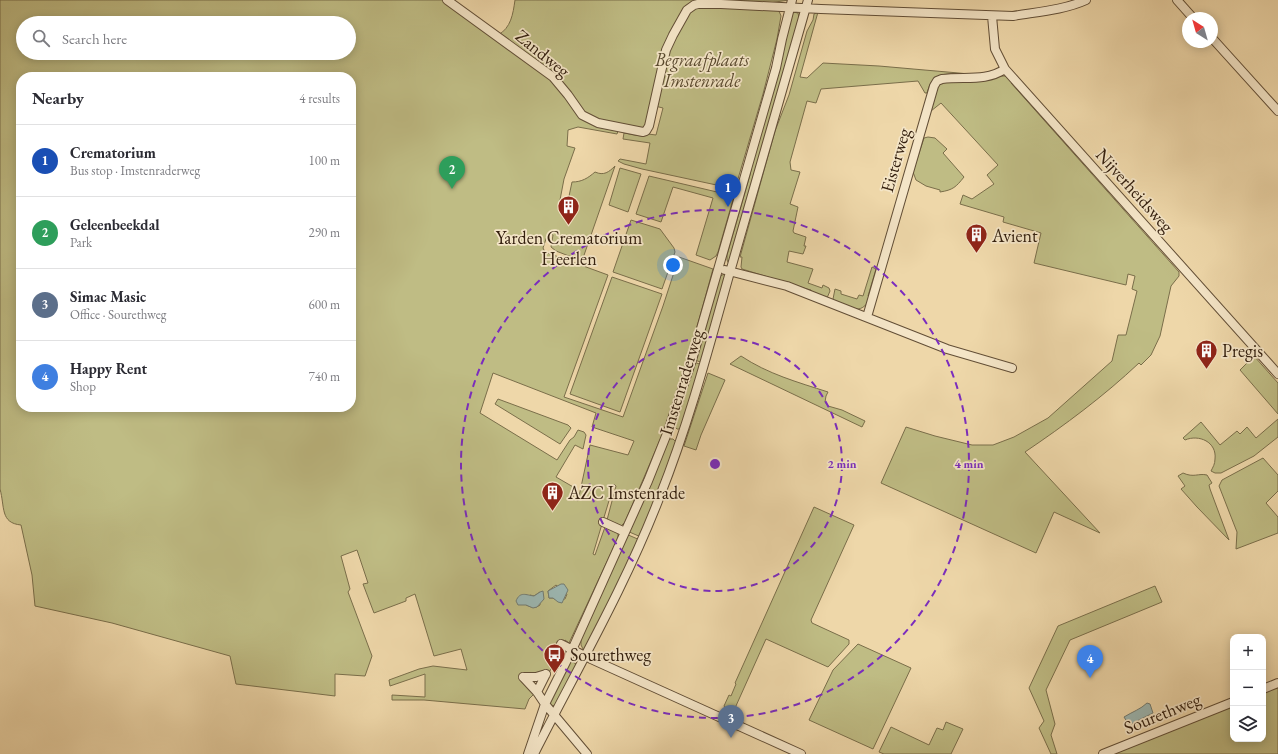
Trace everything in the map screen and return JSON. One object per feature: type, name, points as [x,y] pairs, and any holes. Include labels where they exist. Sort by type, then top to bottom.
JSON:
[{"type":"street","name":"Zandweg","points":[[447,0],[553,77],[582,115],[598,123],[643,132],[646,131],[649,126],[666,50],[690,7],[698,4],[791,4]]},
{"type":"street","points":[[791,4],[1012,16],[1078,4],[1086,0]]},
{"type":"street","points":[[1177,0],[1188,12]]},
{"type":"street","name":"Imstenraderweg","points":[[528,754],[545,704],[572,650],[668,431],[692,360],[720,268],[776,68],[791,4]]},
{"type":"street","name":"Imstenraderweg","points":[[534,754],[635,556],[660,496],[682,436],[807,4]]},
{"type":"street","name":"Nijverheidsweg","points":[[992,16],[995,49],[1005,69],[1278,374]]},
{"type":"street","points":[[1218,45],[1278,111]]},
{"type":"street","name":"Eisterweg","points":[[867,317],[934,86],[942,79],[985,77],[997,74],[1005,69]]},
{"type":"street","points":[[720,268],[787,286],[947,348],[1012,368]]},
{"type":"street","points":[[603,522],[625,532]]},
{"type":"street","points":[[561,644],[801,754]]},
{"type":"street","points":[[1266,688],[1278,683]]},
{"type":"street","points":[[537,692],[545,704],[587,754]]},
{"type":"street","name":"Sourethweg","points":[[1103,754],[1230,703]]},
{"type":"green space","points":[[0,0],[449,0],[498,35],[509,25],[515,0],[789,0],[769,3],[697,1],[672,34],[647,128],[618,131],[617,134],[578,127],[568,130],[567,146],[575,148],[564,179],[560,200],[568,201],[572,182],[585,179],[595,172],[601,174],[606,173],[615,166],[582,261],[556,251],[551,247],[553,235],[548,233],[543,248],[545,252],[608,275],[564,397],[623,417],[679,257],[713,269],[689,356],[668,421],[625,522],[621,526],[607,520],[616,486],[614,484],[593,554],[595,555],[605,527],[618,533],[618,538],[569,643],[565,640],[548,675],[540,674],[526,684],[534,694],[529,699],[525,709],[424,700],[392,700],[392,695],[425,697],[425,674],[390,686],[389,680],[419,669],[433,666],[467,670],[461,649],[434,656],[415,594],[406,598],[406,601],[374,613],[363,584],[368,583],[357,550],[341,556],[350,589],[348,592],[372,656],[365,676],[335,674],[335,696],[236,684],[230,656],[112,623],[35,606],[32,575],[21,525],[14,524],[6,517],[1,496]],"holes":[[[493,373],[596,413],[592,427],[634,441],[628,455],[590,445],[578,501],[573,497],[575,488],[556,477],[575,445],[583,449],[586,435],[584,432],[578,430],[557,460],[480,413]],[[556,585],[567,594],[565,599],[554,599],[549,598],[548,591]],[[540,592],[540,605],[535,607],[526,605],[530,595],[534,596]]]},
{"type":"green space","name":"Begraafplaats Imstenrade","points":[[694,7],[774,8],[779,11],[781,16],[777,39],[763,94],[735,189],[642,169],[618,161],[620,159],[646,164],[650,143],[623,139],[624,133],[640,136],[648,134],[656,135],[663,108],[655,106],[666,54],[679,28]]},
{"type":"green space","points":[[793,12],[798,13],[799,18],[729,264],[727,255],[750,175],[755,149]]},
{"type":"green space","points":[[818,12],[800,77],[807,78],[823,63],[970,74],[944,74],[932,81],[927,93],[925,93],[918,81],[821,89],[816,103],[807,101],[790,162],[791,170],[800,172],[790,204],[798,207],[793,231],[794,233],[806,237],[804,246],[806,246],[803,254],[789,251],[787,262],[813,269],[808,283],[822,288],[823,285],[829,288],[830,291],[827,298],[812,293],[811,290],[742,269],[742,257],[740,257],[775,131],[789,95],[807,31],[813,20],[814,14]]},
{"type":"green space","points":[[1005,76],[1013,82],[1011,83],[1179,272],[1179,276],[1171,286],[1160,336],[1151,355],[1141,365],[1139,363],[1084,410],[1025,452],[1100,533],[1054,512],[1036,553],[881,483],[906,427],[972,445],[993,445],[1014,437],[1048,418],[1112,361],[1118,335],[1126,335],[1137,291],[1132,289],[1135,276],[1128,274],[1126,285],[1034,263],[1041,233],[1003,222],[1004,217],[960,204],[963,195],[972,199],[994,184],[987,175],[998,165],[941,103],[931,111],[938,86],[944,81]]},
{"type":"green space","points":[[924,138],[935,138],[947,149],[943,153],[964,177],[951,189],[940,192],[940,190],[926,186],[916,180],[913,172]]},
{"type":"green space","points":[[620,168],[641,174],[628,212],[609,205]]},
{"type":"green space","points":[[649,176],[734,196],[716,256],[710,260],[696,255],[713,198],[673,187],[661,222],[636,214]]},
{"type":"green space","points":[[631,220],[660,229],[674,248],[675,252],[662,289],[613,272]]},
{"type":"green space","points":[[872,267],[876,269],[868,296],[870,298],[867,304],[859,309],[854,309],[834,302],[833,299],[835,289],[841,291],[841,294],[857,299],[859,295],[863,296]]},
{"type":"green space","points":[[726,274],[703,363],[695,360],[719,278]]},
{"type":"green space","points":[[612,277],[662,294],[620,412],[570,394]]},
{"type":"green space","points":[[741,356],[772,373],[828,392],[825,402],[828,406],[842,410],[865,421],[862,427],[730,364]]},
{"type":"green space","points":[[1254,356],[1278,383],[1278,414],[1240,370]]},
{"type":"green space","points":[[694,362],[702,365],[680,429],[677,429],[674,426]]},
{"type":"green space","points":[[708,373],[725,380],[696,450],[684,446]]},
{"type":"green space","points":[[498,399],[568,425],[571,428],[560,444],[495,404]]},
{"type":"green space","points":[[1278,419],[1278,437],[1254,456],[1221,473],[1211,471],[1215,462],[1215,453],[1210,444],[1201,439],[1190,438],[1185,440],[1183,438],[1201,422],[1220,445],[1237,431],[1240,434],[1247,427],[1256,438]]},
{"type":"green space","points":[[673,439],[676,442],[641,537],[627,531],[668,440]]},
{"type":"green space","points":[[1263,458],[1278,475],[1278,491],[1266,503],[1278,517],[1278,533],[1236,549],[1237,532],[1219,486],[1222,480]]},
{"type":"green space","points":[[1183,473],[1190,475],[1207,475],[1212,483],[1209,485],[1210,489],[1229,540],[1181,489],[1185,486],[1178,476]]},
{"type":"green space","points":[[814,507],[854,525],[811,620],[812,623],[849,640],[849,644],[828,667],[766,639],[731,717],[724,706],[729,695],[731,696],[736,684],[735,683]]},
{"type":"green space","points":[[626,534],[640,540],[584,650],[581,645],[581,639]]},
{"type":"green space","points":[[1155,586],[1162,602],[1070,640],[1046,690],[1055,724],[1051,735],[1057,754],[1051,754],[1039,728],[1044,721],[1029,688],[1058,626]]},
{"type":"green space","points":[[858,644],[911,668],[873,749],[809,720],[833,670]]},
{"type":"green space","points":[[569,660],[578,665],[556,705],[552,706],[550,704],[550,698]]},
{"type":"green space","points":[[1278,686],[1278,754],[1112,754],[1230,705],[1230,742],[1266,742],[1266,691]]},
{"type":"green space","points":[[946,722],[963,729],[951,754],[884,754],[879,752],[891,727],[929,745],[937,728],[943,730]]},
{"type":"water","points":[[561,584],[564,584],[568,590],[562,603],[553,598],[549,598],[548,591]]},
{"type":"water","points":[[543,591],[544,599],[537,607],[533,608],[526,605],[518,605],[516,601],[521,595],[534,596]]},
{"type":"water","points":[[1147,703],[1150,704],[1153,713],[1129,725],[1124,717]]},
{"type":"place","name":"Geleenbeekdal","points":[[452,189]]},
{"type":"place","name":"Crematorium","points":[[728,207]]},
{"type":"place","name":"Yarden Crematorium Heerlen","points":[[569,226]]},
{"type":"place","name":"Avient","points":[[977,254]]},
{"type":"place","name":"Pregis","points":[[1206,370]]},
{"type":"place","name":"AZC Imstenrade","points":[[552,512]]},
{"type":"place","name":"Sourethweg","points":[[554,674]]},
{"type":"place","name":"Happy Rent","points":[[1090,678]]},
{"type":"place","name":"Simac Masic","points":[[731,738]]}]
